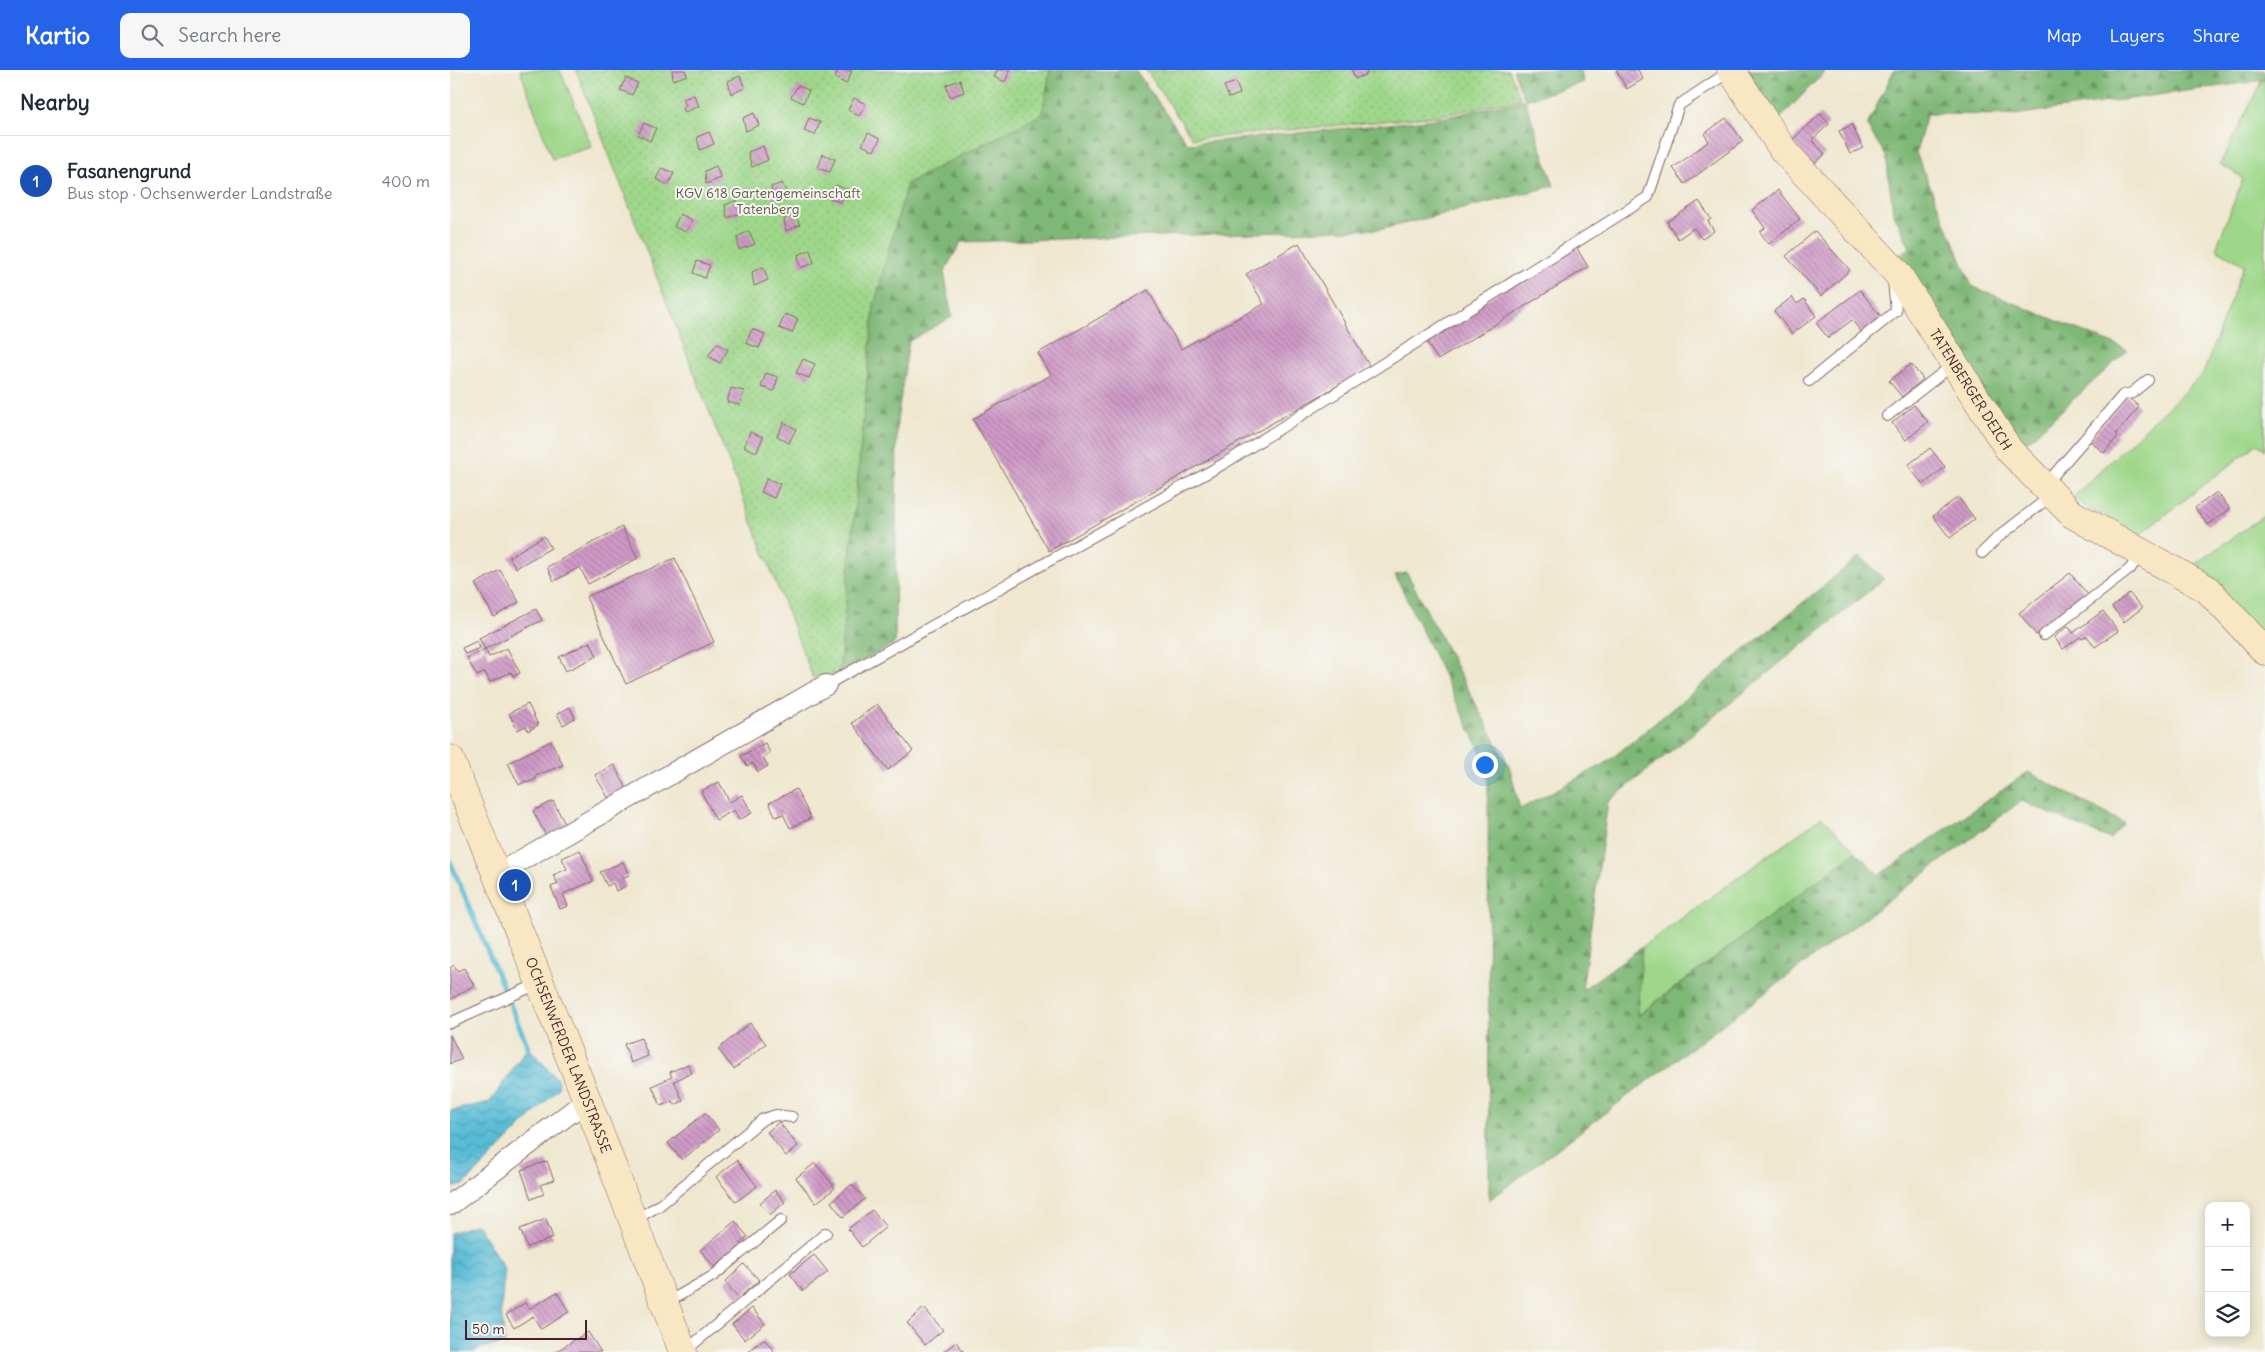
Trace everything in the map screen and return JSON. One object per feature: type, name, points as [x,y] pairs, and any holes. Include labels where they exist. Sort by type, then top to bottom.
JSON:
[{"type":"street","name":"TATENBERGER DEICH","points":[[1731,70],[1784,151],[1897,273],[2009,450],[2072,514],[2207,588],[2265,651]]},
{"type":"street","points":[[497,874],[826,685]]},
{"type":"street","name":"OCHSENWERDER LANDSTRASSE","points":[[450,759],[456,790],[497,874],[541,982],[684,1352]]},
{"type":"street","points":[[450,1205],[587,1100]]},
{"type":"lane","points":[[826,685],[1225,463],[1648,197],[1679,105],[1731,70]]},
{"type":"lane","points":[[1809,381],[1896,311],[1892,282],[1897,273]]},
{"type":"lane","points":[[1887,416],[1954,363]]},
{"type":"lane","points":[[1982,553],[2049,490],[2123,395],[2132,393],[2148,380]]},
{"type":"lane","points":[[2044,635],[2130,569],[2142,552]]},
{"type":"lane","points":[[450,1023],[541,982]]},
{"type":"lane","points":[[634,1220],[660,1204],[763,1119],[776,1115],[792,1117]]},
{"type":"lane","points":[[665,1304],[713,1276],[781,1220]]},
{"type":"lane","points":[[684,1352],[826,1234]]},
{"type":"green space","points":[[520,70],[560,70],[592,147],[552,159]]},
{"type":"green space","name":"KGV 618 Gartengemeinschaft Tatenberg","points":[[576,70],[1050,70],[1042,114],[907,183],[874,305],[839,673],[813,678]]},
{"type":"green space","points":[[1050,70],[1136,71],[1188,144],[1438,119],[1525,100],[1554,186],[1383,229],[961,242],[944,272],[952,317],[909,341],[897,421],[895,643],[839,673],[874,305],[907,183],[1042,114]]},
{"type":"green space","points":[[1146,70],[1509,70],[1521,99],[1438,116],[1193,139]]},
{"type":"green space","points":[[1513,70],[1580,70],[1584,82],[1525,100]]},
{"type":"green space","points":[[1746,70],[1826,70],[1774,125]]},
{"type":"green space","points":[[1894,70],[2265,70],[2265,80],[2014,115],[1927,114],[1916,153],[1972,286],[2128,350],[2020,448],[1986,399],[1909,265],[1898,256],[1910,248],[1893,212],[1886,156],[1867,126]]},
{"type":"green space","points":[[2262,80],[2265,80],[2265,450],[2257,444],[2134,539],[2072,498],[2203,374],[2244,265],[2216,249],[2243,178],[2220,164]]},
{"type":"green space","points":[[2265,515],[2265,641],[2188,569]]},
{"type":"green space","points":[[1860,556],[1884,579],[1608,802],[1582,990],[1642,947],[1638,1016],[1856,852],[1879,875],[2028,772],[2124,823],[2110,839],[2021,801],[1489,1200],[1488,767],[1395,575],[1407,573],[1510,769],[1520,809],[1606,763]]},
{"type":"green space","points":[[1822,817],[1856,852],[1637,1016],[1642,947]]},
{"type":"water","points":[[528,1047],[557,1079],[559,1088],[464,1185],[450,1188],[450,1111],[490,1102]]},
{"type":"water","points":[[477,1224],[505,1270],[501,1308],[505,1343],[481,1348],[476,1352],[450,1352],[450,1233]]},
{"type":"building","points":[[672,70],[685,70],[687,75],[673,80]]},
{"type":"building","points":[[838,70],[852,71],[846,84],[835,78]]},
{"type":"building","points":[[997,70],[1010,70],[1005,82],[994,77]]},
{"type":"building","points":[[1352,70],[1366,70],[1367,74],[1355,79]]},
{"type":"building","points":[[1616,70],[1638,70],[1643,79],[1627,89]]},
{"type":"building","points":[[740,76],[745,88],[731,94],[728,81]]},
{"type":"building","points":[[626,78],[638,83],[632,95],[620,90]]},
{"type":"building","points":[[960,80],[964,92],[950,97],[946,85]]},
{"type":"building","points":[[1236,82],[1240,94],[1229,98],[1224,86]]},
{"type":"building","points":[[798,85],[809,91],[803,103],[791,97]]},
{"type":"building","points":[[694,95],[699,106],[685,112],[683,107],[686,106],[683,99]]},
{"type":"building","points":[[854,98],[866,104],[859,116],[848,110]]},
{"type":"building","points":[[754,113],[759,125],[746,131],[743,118]]},
{"type":"building","points":[[1820,114],[1829,124],[1812,140],[1825,154],[1811,167],[1789,143]]},
{"type":"building","points":[[809,118],[820,122],[815,135],[804,131]]},
{"type":"building","points":[[1726,118],[1743,141],[1685,184],[1673,168],[1709,141],[1704,134]]},
{"type":"building","points":[[644,123],[656,128],[650,141],[638,135]]},
{"type":"building","points":[[1852,125],[1863,148],[1850,154],[1839,131]]},
{"type":"building","points":[[709,132],[714,144],[700,150],[697,137]]},
{"type":"building","points":[[868,133],[880,139],[874,151],[862,145]]},
{"type":"building","points":[[763,146],[768,160],[752,167],[748,152]]},
{"type":"building","points":[[823,154],[835,159],[830,172],[818,168]]},
{"type":"building","points":[[716,166],[721,178],[706,184],[705,171]]},
{"type":"building","points":[[662,168],[674,173],[668,185],[656,179]]},
{"type":"building","points":[[782,183],[787,194],[773,200],[771,187]]},
{"type":"building","points":[[836,185],[847,190],[841,203],[830,198]]},
{"type":"building","points":[[1778,190],[1800,219],[1769,244],[1760,232],[1765,228],[1752,210]]},
{"type":"building","points":[[737,200],[741,213],[727,218],[725,205]]},
{"type":"building","points":[[1699,201],[1711,219],[1708,221],[1714,231],[1702,239],[1694,228],[1678,239],[1667,222]]},
{"type":"building","points":[[680,214],[692,220],[686,232],[674,227]]},
{"type":"building","points":[[795,214],[800,225],[786,231],[784,219]]},
{"type":"building","points":[[749,231],[755,244],[739,250],[737,237]]},
{"type":"building","points":[[1815,231],[1850,270],[1821,296],[1786,256]]},
{"type":"building","points":[[1299,243],[1370,367],[1049,551],[973,419],[1051,375],[1038,353],[1148,290],[1181,349],[1264,304],[1246,274]]},
{"type":"building","points":[[1575,245],[1588,267],[1438,360],[1424,338]]},
{"type":"building","points":[[810,250],[814,263],[800,268],[798,255]]},
{"type":"building","points":[[697,261],[710,265],[705,278],[693,273]]},
{"type":"building","points":[[763,267],[768,280],[754,286],[752,272]]},
{"type":"building","points":[[1860,290],[1882,318],[1862,333],[1852,320],[1828,338],[1816,323]]},
{"type":"building","points":[[1792,297],[1797,304],[1804,299],[1816,316],[1792,334],[1774,311]]},
{"type":"building","points":[[785,314],[798,319],[792,333],[779,328]]},
{"type":"building","points":[[752,329],[765,334],[759,348],[746,343]]},
{"type":"building","points":[[717,343],[728,350],[720,363],[708,356]]},
{"type":"building","points":[[803,359],[815,364],[809,378],[796,373]]},
{"type":"building","points":[[1911,364],[1923,379],[1902,397],[1889,381]]},
{"type":"building","points":[[766,373],[778,377],[774,391],[761,387]]},
{"type":"building","points":[[731,388],[744,391],[740,405],[727,402]]},
{"type":"building","points":[[2127,396],[2139,407],[2116,434],[2118,436],[2104,453],[2089,440]]},
{"type":"building","points":[[1914,405],[1928,422],[1906,440],[1892,423]]},
{"type":"building","points":[[784,422],[796,429],[789,443],[777,436]]},
{"type":"building","points":[[750,432],[763,437],[757,452],[744,447]]},
{"type":"building","points":[[1930,448],[1945,467],[1923,485],[1908,465]]},
{"type":"building","points":[[767,478],[780,484],[774,498],[761,492]]},
{"type":"building","points":[[2217,492],[2230,509],[2208,525],[2195,508]]},
{"type":"building","points":[[1958,497],[1975,519],[1950,538],[1933,516]]},
{"type":"building","points":[[622,527],[638,558],[588,584],[580,567],[554,581],[547,567]]},
{"type":"building","points":[[544,536],[551,548],[516,568],[509,557]]},
{"type":"building","points":[[675,558],[714,642],[626,684],[586,597]]},
{"type":"building","points":[[500,570],[519,602],[494,617],[475,584]]},
{"type":"building","points":[[2070,573],[2088,595],[2036,635],[2019,613]]},
{"type":"building","points":[[2129,593],[2142,608],[2124,622],[2112,607]]},
{"type":"building","points":[[536,609],[542,620],[485,649],[479,638]]},
{"type":"building","points":[[2103,611],[2118,631],[2095,647],[2087,636],[2082,639],[2080,637],[2063,649],[2054,637],[2068,626],[2073,633]]},
{"type":"building","points":[[477,641],[480,648],[465,654],[462,648]]},
{"type":"building","points":[[590,642],[597,656],[566,671],[559,657]]},
{"type":"building","points":[[507,648],[520,673],[513,676],[511,672],[490,682],[485,672],[477,676],[467,658],[485,649],[489,657]]},
{"type":"building","points":[[528,704],[538,725],[528,731],[526,726],[517,730],[509,713]]},
{"type":"building","points":[[877,704],[913,751],[888,770],[852,723]]},
{"type":"building","points":[[570,707],[575,718],[563,725],[557,714]]},
{"type":"building","points":[[551,741],[563,765],[535,776],[536,779],[519,785],[508,763]]},
{"type":"building","points":[[765,743],[770,753],[763,757],[768,766],[758,772],[753,763],[747,766],[741,756]]},
{"type":"building","points":[[614,765],[627,789],[609,799],[595,775]]},
{"type":"building","points":[[719,782],[730,802],[742,795],[752,813],[739,820],[734,810],[716,820],[701,791]]},
{"type":"building","points":[[796,789],[811,818],[790,828],[783,814],[776,817],[769,803]]},
{"type":"building","points":[[553,801],[566,826],[547,837],[533,811]]},
{"type":"building","points":[[580,850],[593,881],[563,894],[568,906],[560,909],[551,887],[558,884],[553,875],[567,869],[562,858]]},
{"type":"building","points":[[623,862],[629,875],[622,878],[626,886],[616,891],[613,883],[607,886],[600,872]]},
{"type":"building","points":[[454,965],[458,971],[464,968],[474,985],[450,1000],[450,968]]},
{"type":"building","points":[[750,1023],[766,1044],[734,1069],[718,1049]]},
{"type":"building","points":[[450,1035],[462,1059],[450,1064]]},
{"type":"building","points":[[641,1038],[648,1056],[631,1063],[624,1044]]},
{"type":"building","points":[[688,1064],[692,1073],[674,1081],[683,1101],[675,1105],[673,1101],[661,1106],[652,1086],[672,1077],[670,1072]]},
{"type":"building","points":[[705,1113],[719,1130],[682,1160],[668,1143]]},
{"type":"building","points":[[779,1122],[798,1146],[786,1156],[767,1132]]},
{"type":"building","points":[[737,1160],[757,1186],[736,1202],[716,1177]]},
{"type":"building","points":[[547,1161],[554,1180],[540,1185],[544,1194],[531,1199],[521,1170]]},
{"type":"building","points":[[815,1163],[835,1188],[816,1203],[796,1178]]},
{"type":"building","points":[[852,1184],[865,1199],[843,1217],[831,1202]]},
{"type":"building","points":[[775,1190],[785,1202],[770,1215],[760,1203]]},
{"type":"building","points":[[872,1210],[886,1227],[862,1247],[848,1229]]},
{"type":"building","points":[[546,1219],[553,1238],[527,1247],[520,1229]]},
{"type":"building","points":[[735,1221],[748,1237],[740,1243],[744,1248],[717,1270],[700,1250]]},
{"type":"building","points":[[814,1255],[828,1272],[803,1291],[790,1274]]},
{"type":"building","points":[[744,1264],[759,1280],[739,1298],[725,1282]]},
{"type":"building","points":[[557,1292],[569,1312],[541,1329],[533,1316],[514,1328],[506,1315],[525,1303],[529,1309]]},
{"type":"building","points":[[752,1308],[765,1324],[745,1340],[732,1324]]},
{"type":"building","points":[[924,1308],[943,1330],[925,1345],[907,1323]]},
{"type":"building","points":[[588,1332],[601,1352],[555,1352]]},
{"type":"building","points":[[764,1339],[775,1352],[747,1352]]},
{"type":"building","points":[[956,1342],[964,1352],[943,1352]]},
{"type":"waterway","points":[[450,861],[528,1047]]},
{"type":"place","name":"Fasanengrund","points":[[515,885]]}]
